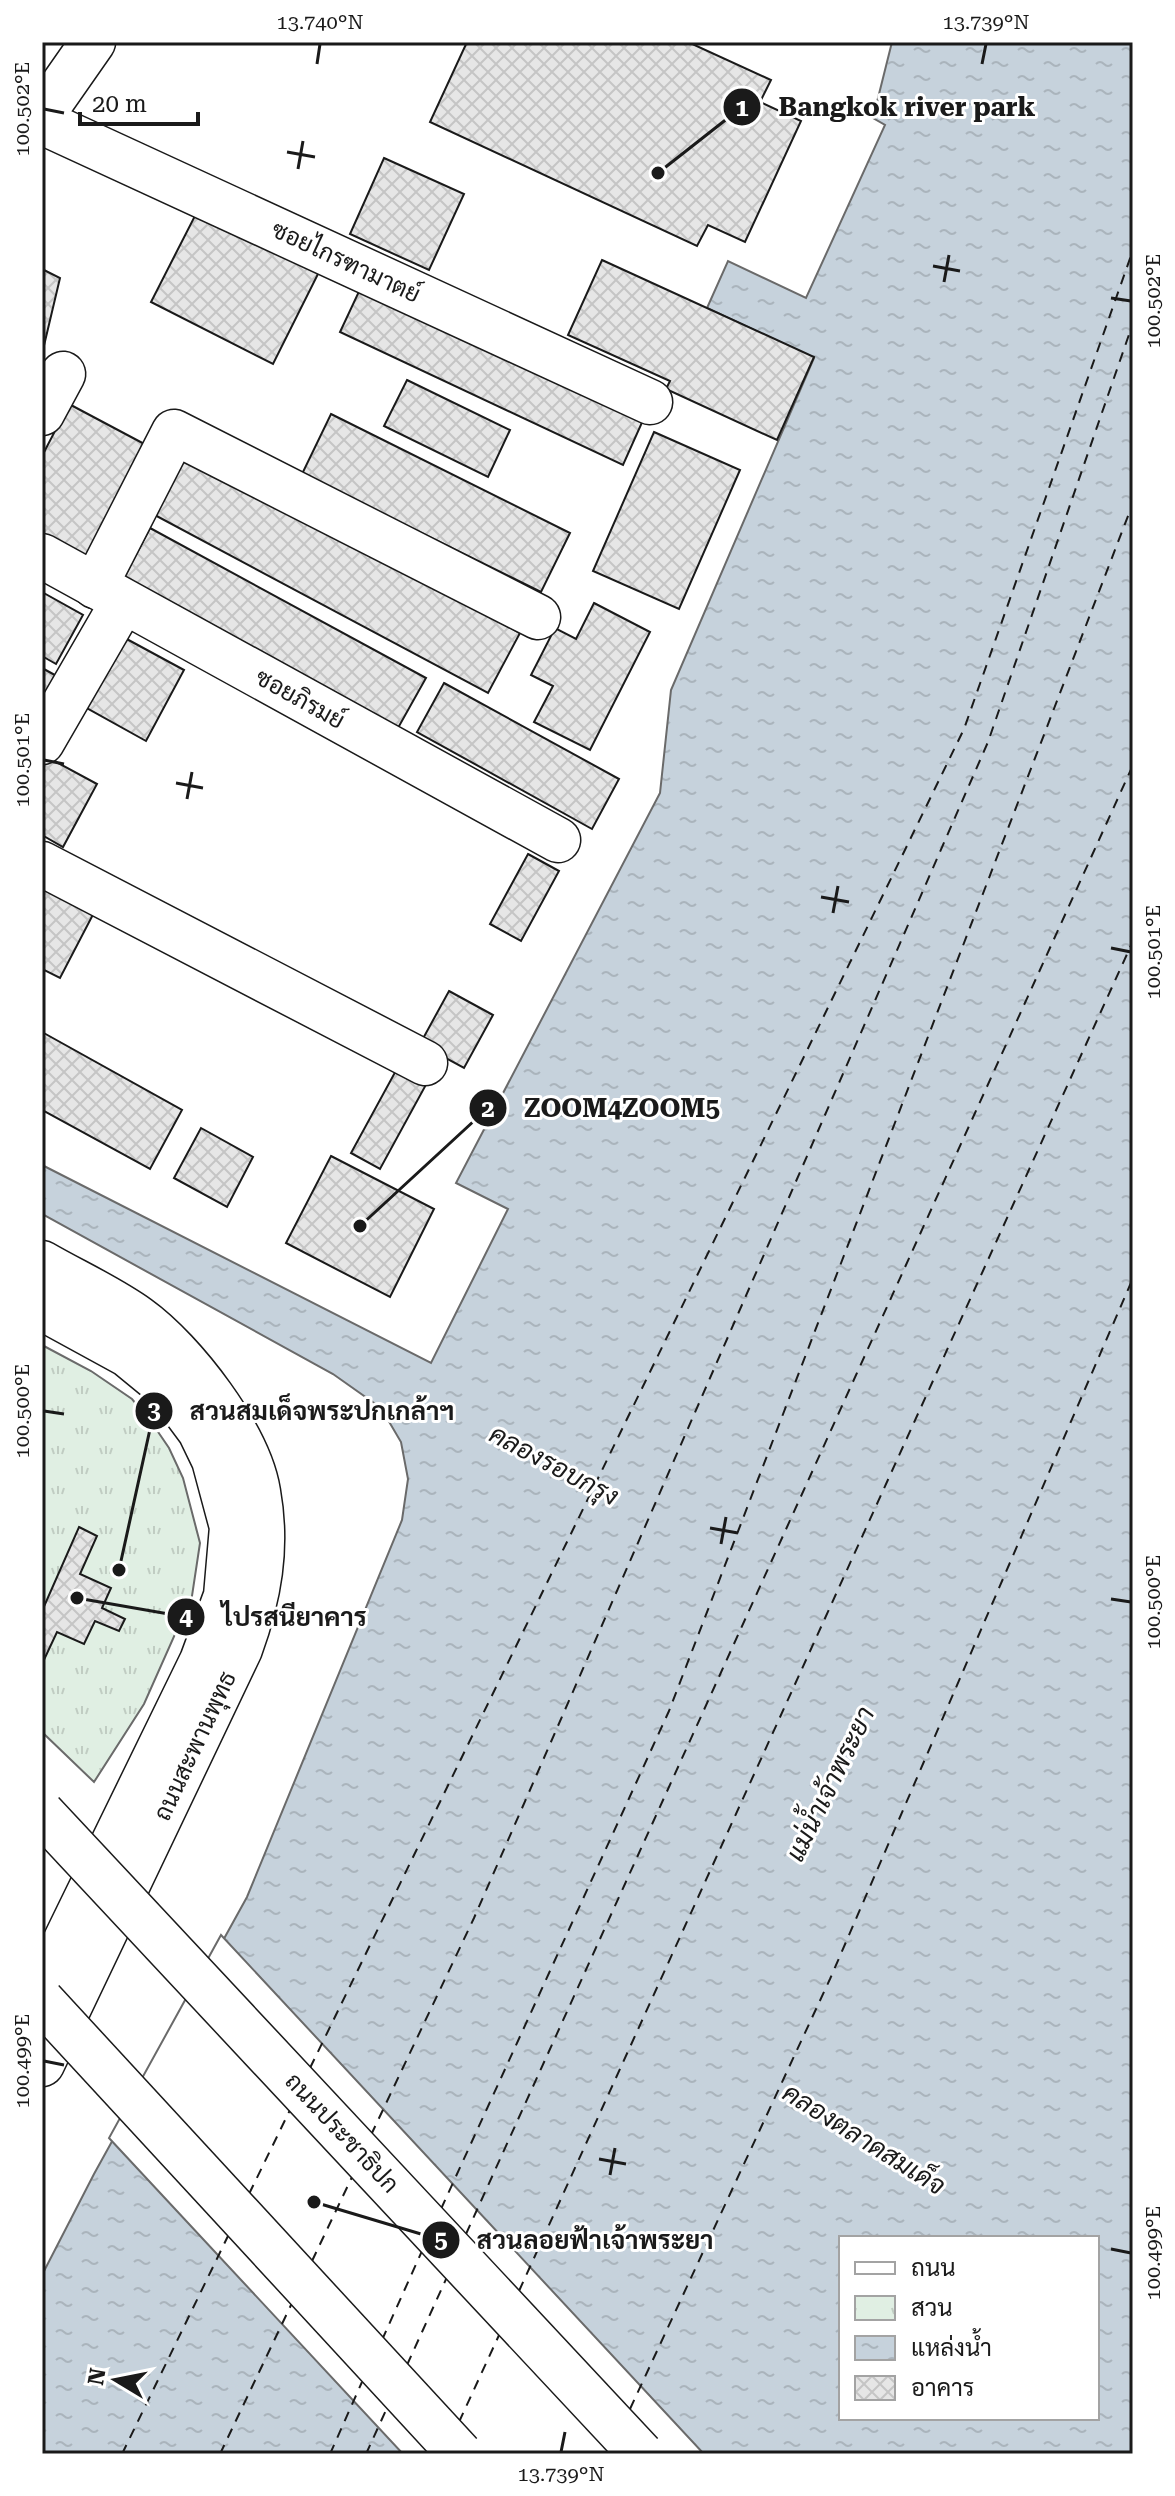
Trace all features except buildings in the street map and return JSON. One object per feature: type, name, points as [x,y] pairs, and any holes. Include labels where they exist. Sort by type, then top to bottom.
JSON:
[{"type":"street","points":[[42,115],[93,42]]},
{"type":"street","name":"ซอยไกรฑามาตย์","points":[[42,122],[650,402]]},
{"type":"street","points":[[42,413],[63,374]]},
{"type":"street","points":[[42,742],[109,594],[174,432],[538,617]]},
{"type":"street","name":"ซอยภิรมย์","points":[[42,556],[558,840]]},
{"type":"street","points":[[42,864],[425,1063]]},
{"type":"street","name":"ถนนสะพานพุทธ","points":[[42,1263],[138,1318],[186,1363],[229,1422],[246,1457],[258,1489],[262,1523],[261,1570],[255,1610],[240,1649],[42,2064]]},
{"type":"street","points":[[42,1308],[128,1355],[177,1400],[200,1431],[214,1460],[232,1527],[226,1596],[202,1661],[42,1989]]},
{"type":"street","name":"ถนนประชาธิปก","points":[[42,1813],[641,2454]]},
{"type":"street","points":[[42,2001],[460,2454]]},
{"type":"green space","points":[[42,1345],[91,1371],[132,1399],[152,1423],[169,1448],[183,1478],[200,1543],[192,1596],[144,1704],[94,1782],[42,1732]]},
{"type":"water","points":[[892,42],[1133,42],[1133,2454],[42,2454],[42,2275],[94,2174],[247,1897],[402,1520],[408,1479],[401,1442],[381,1408],[333,1374],[42,1214],[42,1165],[431,1363],[508,1209],[456,1183],[660,793],[671,690],[814,358],[707,308],[728,261],[806,298],[885,125],[873,118]]},
{"type":"pier","points":[[221,1935],[704,2454],[403,2454],[109,2138]]},
{"type":"ferry route","points":[[310,2068],[964,729],[1133,250]]},
{"type":"ferry route","points":[[371,2135],[474,1918],[988,742],[1133,323]]},
{"type":"ferry route","points":[[441,2209],[669,1711],[1133,503]]},
{"type":"ferry route","points":[[466,2234],[1133,765]]},
{"type":"ferry route","points":[[519,2291],[1133,941]]},
{"type":"ferry route","points":[[630,2409],[830,1979],[1133,1278]]},
{"type":"ferry route","points":[[249,2194],[290,2110]]},
{"type":"ferry route","points":[[312,2261],[352,2177]]},
{"type":"ferry route","points":[[122,2454],[228,2236]]},
{"type":"ferry route","points":[[382,2340],[422,2251]]},
{"type":"ferry route","points":[[407,2365],[447,2277]]},
{"type":"ferry route","points":[[220,2454],[292,2303]]},
{"type":"ferry route","points":[[459,2422],[500,2333]]},
{"type":"ferry route","points":[[330,2454],[362,2382]]},
{"type":"ferry route","points":[[366,2454],[387,2408]]},
{"type":"place","name":"Bangkok river park","points":[[658,173]]},
{"type":"place","name":"ZOOM4ZOOM5","points":[[360,1226]]},
{"type":"place","name":"สวนสมเด็จพระปกเกล้าฯ","points":[[119,1570]]},
{"type":"place","name":"ไปรสนียาคาร","points":[[77,1598]]},
{"type":"place","name":"สวนลอยฟ้าเจ้าพระยา","points":[[314,2202]]},
{"type":"water label","name":"คลองรอบกรุง","points":[[554,1465]]},
{"type":"water label","name":"แม่น้ำเจ้าพระยา","points":[[830,1784]]},
{"type":"water label","name":"คลองตลาดสมเด็จ","points":[[864,2139]]}]
